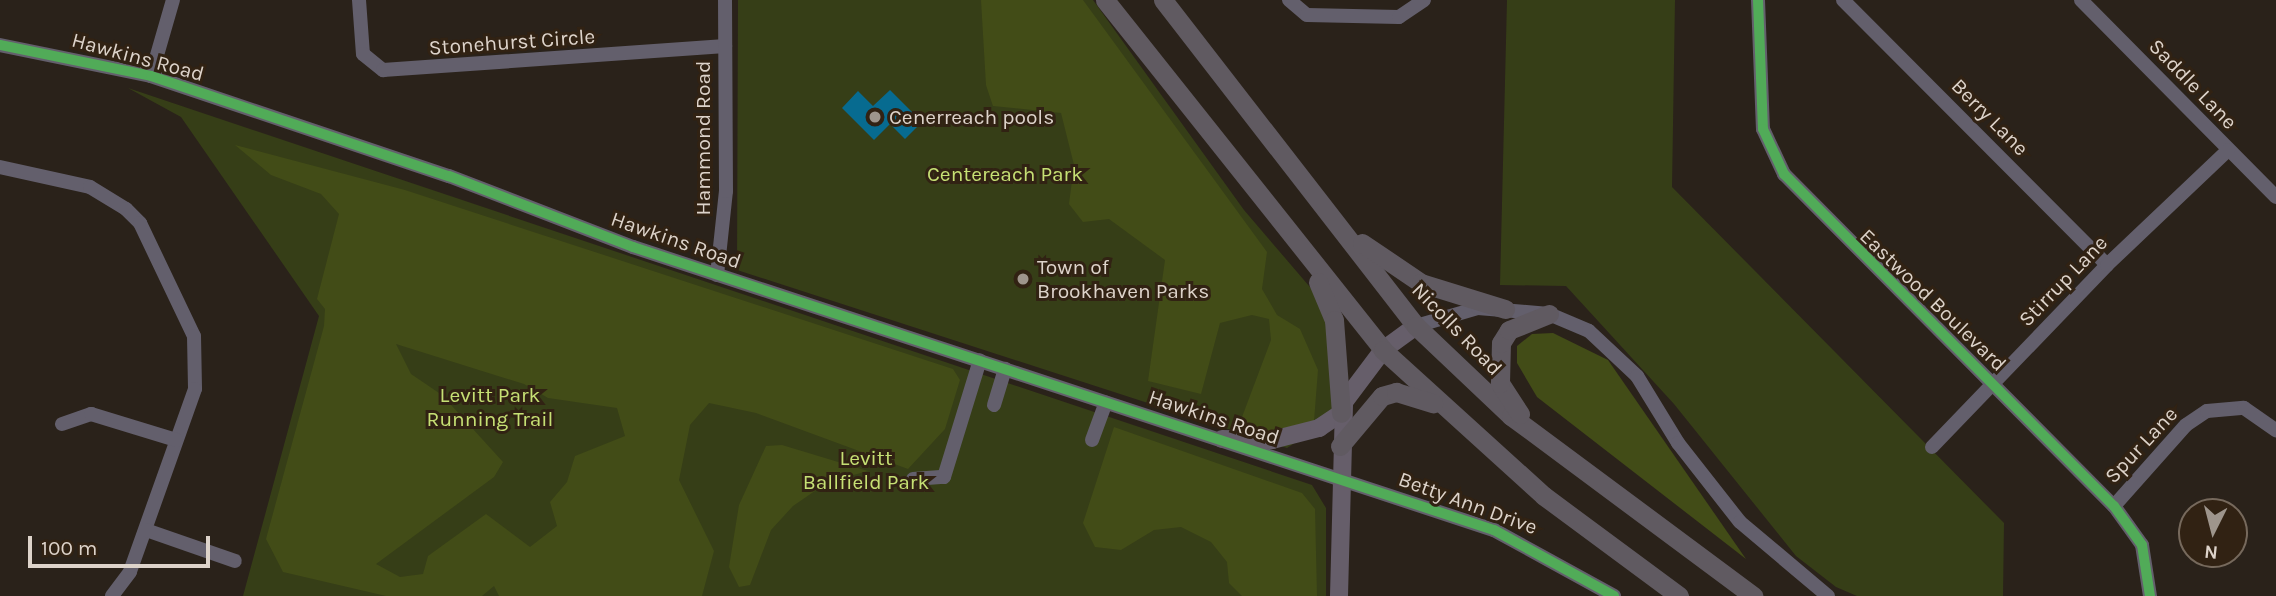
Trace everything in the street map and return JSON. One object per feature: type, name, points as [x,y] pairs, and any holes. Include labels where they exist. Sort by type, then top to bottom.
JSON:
[{"type":"highway","points":[[1105,0],[1311,265],[1383,350],[1438,405],[1544,496],[1679,596]]},
{"type":"highway","name":"Nicolls Road","points":[[1163,0],[1416,326],[1533,432],[1753,596]]},
{"type":"highway","points":[[1338,223],[1422,283],[1505,309]]},
{"type":"highway","points":[[1311,265],[1335,320],[1341,414]]},
{"type":"highway","points":[[1533,432],[1500,383],[1497,358],[1509,330],[1549,314]]},
{"type":"highway","points":[[1340,446],[1382,396],[1412,394],[1438,405]]},
{"type":"main road","points":[[1339,596],[1341,414],[1349,392],[1383,350],[1416,326]]},
{"type":"main road","points":[[1222,439],[1282,438],[1341,414]]},
{"type":"street","points":[[151,76],[173,0]]},
{"type":"street","name":"Stonehurst Circle","points":[[359,0],[363,54],[383,70],[725,46]]},
{"type":"street","name":"Hammond Road","points":[[717,275],[725,211],[725,0]]},
{"type":"street","points":[[1289,0],[1307,15],[1399,17],[1413,14],[1424,0]]},
{"type":"street","name":"Eastwood Boulevard","points":[[1758,0],[1760,109],[1776,162],[1809,205],[2114,506],[2142,545],[2150,596]]},
{"type":"street","name":"Berry Lane","points":[[1843,0],[2107,265]]},
{"type":"street","name":"Saddle Lane","points":[[2081,0],[2276,198]]},
{"type":"street","name":"Hawkins Road","points":[[0,45],[151,76],[717,275],[1339,477]]},
{"type":"street","name":"Stirrup Lane","points":[[1932,447],[2107,265],[2228,150]]},
{"type":"street","points":[[0,167],[90,187],[140,223],[198,350],[195,389],[146,530],[130,572],[111,596]]},
{"type":"street","points":[[1416,326],[1478,308],[1549,314],[1589,331],[1637,376],[1725,504],[1828,596]]},
{"type":"street","points":[[913,479],[944,477],[980,360]]},
{"type":"street","points":[[994,405],[1005,369]]},
{"type":"street","points":[[1092,440],[1106,401]]},
{"type":"street","name":"Spur Lane","points":[[2114,506],[2186,425],[2207,411],[2244,408],[2276,430]]},
{"type":"street","points":[[62,424],[91,414],[176,440]]},
{"type":"street","name":"Betty Ann Drive","points":[[1339,477],[1517,540],[1614,596]]},
{"type":"street","points":[[146,530],[235,561]]},
{"type":"green space","name":"Centereach Park","points":[[738,0],[1093,0],[1244,210],[1321,300],[1337,372],[1330,420],[1287,448],[737,270]]},
{"type":"green space","points":[[981,0],[1083,0],[1267,252],[1262,289],[1277,315],[1300,329],[1318,370],[1314,421],[1268,432],[1239,425],[1271,340],[1269,319],[1252,315],[1220,323],[1201,394],[1148,381],[1165,260],[1109,219],[1083,222],[1069,204],[1074,165],[1061,113],[993,106],[986,85]]},
{"type":"green space","points":[[1507,0],[1675,0],[1672,187],[2004,523],[2003,596],[1857,596],[1836,587],[1796,556],[1674,404],[1566,286],[1500,285]]},
{"type":"green space","name":"Levitt Ballfield Park","points":[[128,88],[1312,485],[1326,508],[1326,596],[243,596],[319,316],[181,117]]},
{"type":"green space","name":"Levitt Park Running Trail","points":[[235,145],[405,190],[953,369],[960,380],[945,429],[908,469],[756,413],[709,403],[690,425],[679,480],[714,551],[702,596],[499,596],[494,586],[482,596],[386,596],[283,572],[266,539],[324,326],[325,309],[317,299],[339,214],[321,194],[271,175]],"holes":[[[396,344],[524,384],[548,398],[617,408],[625,436],[575,456],[567,482],[550,502],[557,526],[530,547],[486,514],[428,556],[423,574],[400,577],[376,564],[494,477],[503,462],[442,395],[411,374]]]},
{"type":"green space","points":[[1553,333],[1608,360],[1746,559],[1537,397],[1517,363],[1517,346],[1532,334]]},
{"type":"green space","points":[[1114,427],[1302,493],[1315,509],[1317,596],[1242,596],[1229,583],[1227,562],[1211,542],[1181,527],[1154,530],[1121,550],[1095,547],[1083,523]]},
{"type":"green space","points":[[782,445],[868,471],[828,482],[793,506],[771,530],[750,585],[739,587],[729,567],[739,505],[766,446]]},
{"type":"water","points":[[890,90],[922,122],[905,139],[890,124],[874,140],[842,108],[858,91],[873,106]]},
{"type":"cycle path","points":[[1758,0],[1763,129],[1784,174],[2114,506],[2142,545],[2150,596]]},
{"type":"cycle path","points":[[0,45],[151,76],[449,176],[633,247],[1494,530],[1614,596]]},
{"type":"place","name":"Cenerreach pools","points":[[875,117]]},
{"type":"place","name":"Town of Brookhaven Parks","points":[[1023,279]]}]
